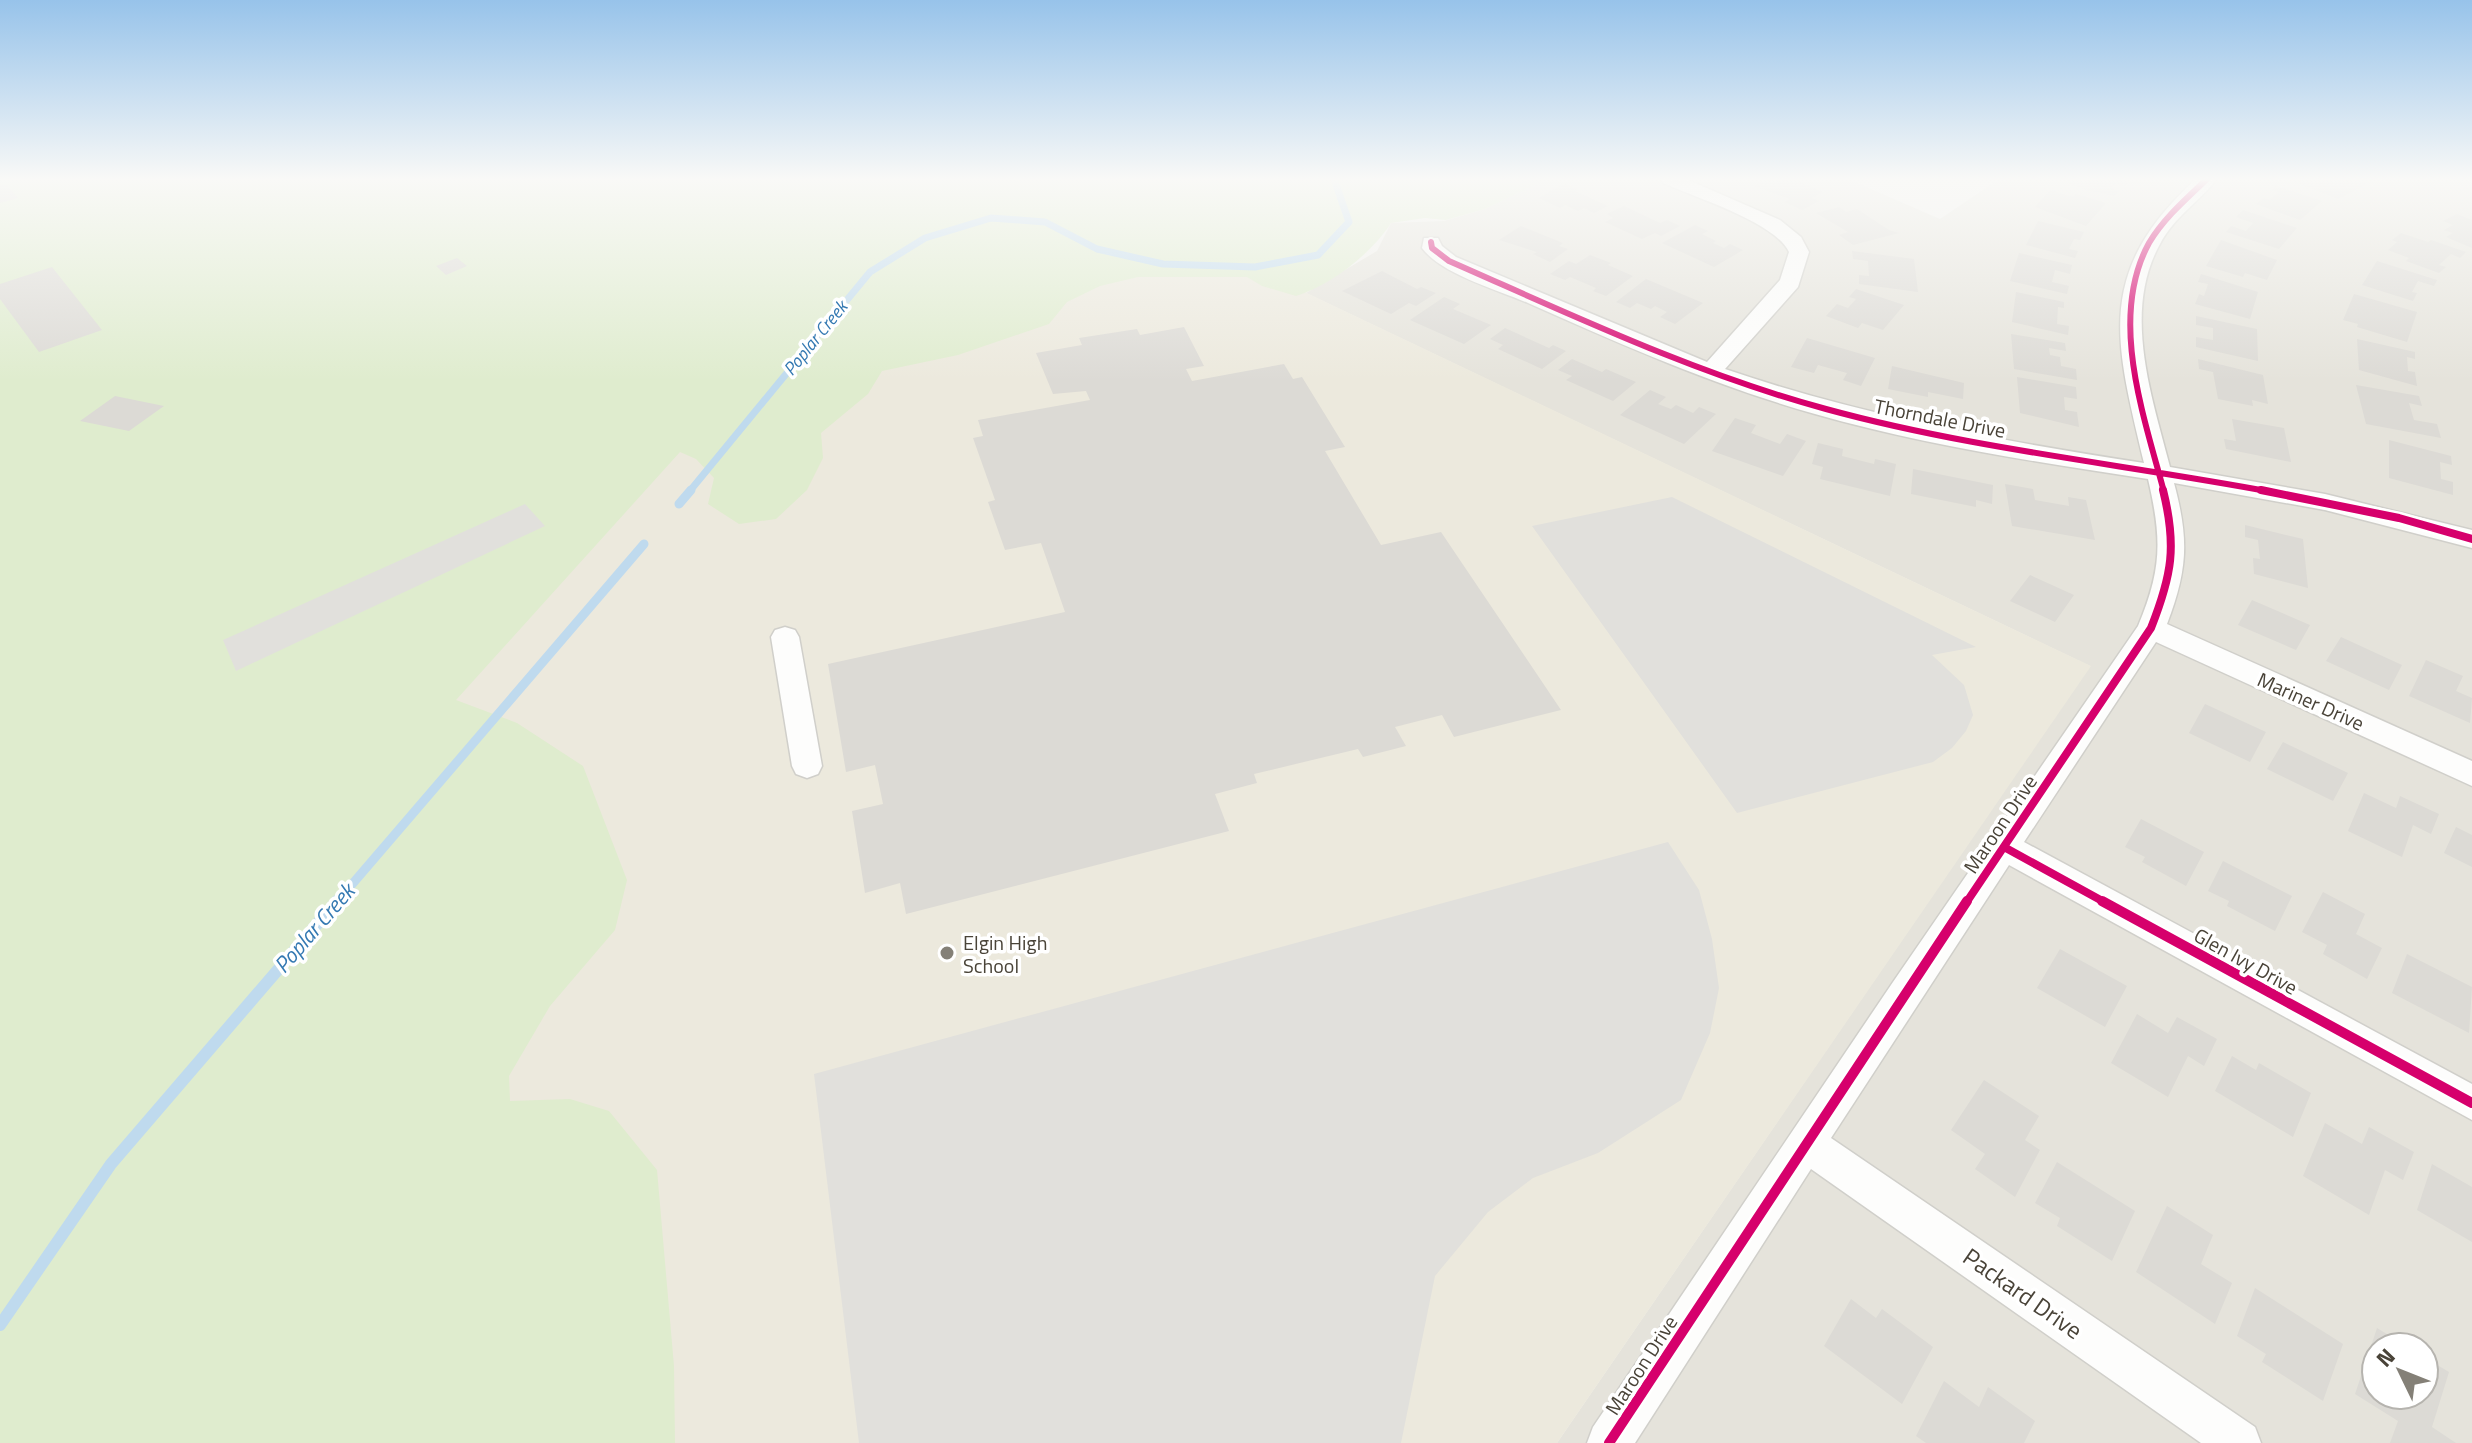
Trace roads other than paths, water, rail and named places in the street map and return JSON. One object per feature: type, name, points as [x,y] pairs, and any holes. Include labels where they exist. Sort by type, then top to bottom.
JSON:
[{"type":"street","name":"Thorndale Drive","points":[[1432,246],[1449,261],[1710,372],[1793,400],[1877,423],[2380,512],[2472,539]]},
{"type":"street","points":[[1710,372],[1790,282],[1799,252],[1796,246]]},
{"type":"street","name":"Maroon Drive","points":[[1609,1443],[2151,628],[2166,591],[2173,548],[2130,336],[2131,287],[2147,246]]},
{"type":"street","name":"Mariner Drive","points":[[2151,628],[2472,774]]},
{"type":"street","points":[[785,637],[807,766]]},
{"type":"street","name":"Glen Ivy Drive","points":[[2004,847],[2472,1103]]},
{"type":"street","name":"Packard Drive","points":[[1807,1143],[2239,1443]]},
{"type":"waterway","name":"Poplar Creek","points":[[689,492],[870,272],[912,246]]},
{"type":"waterway","name":"Poplar Creek","points":[[1092,246],[1163,264],[1255,267],[1318,255],[1326,246]]},
{"type":"waterway","name":"Poplar Creek","points":[[679,504],[691,490]]},
{"type":"waterway","name":"Poplar Creek","points":[[336,903],[644,544]]},
{"type":"waterway","name":"Poplar Creek","points":[[0,1325],[111,1164],[337,901]]},
{"type":"place","name":"Elgin High School","points":[[947,953]]}]
